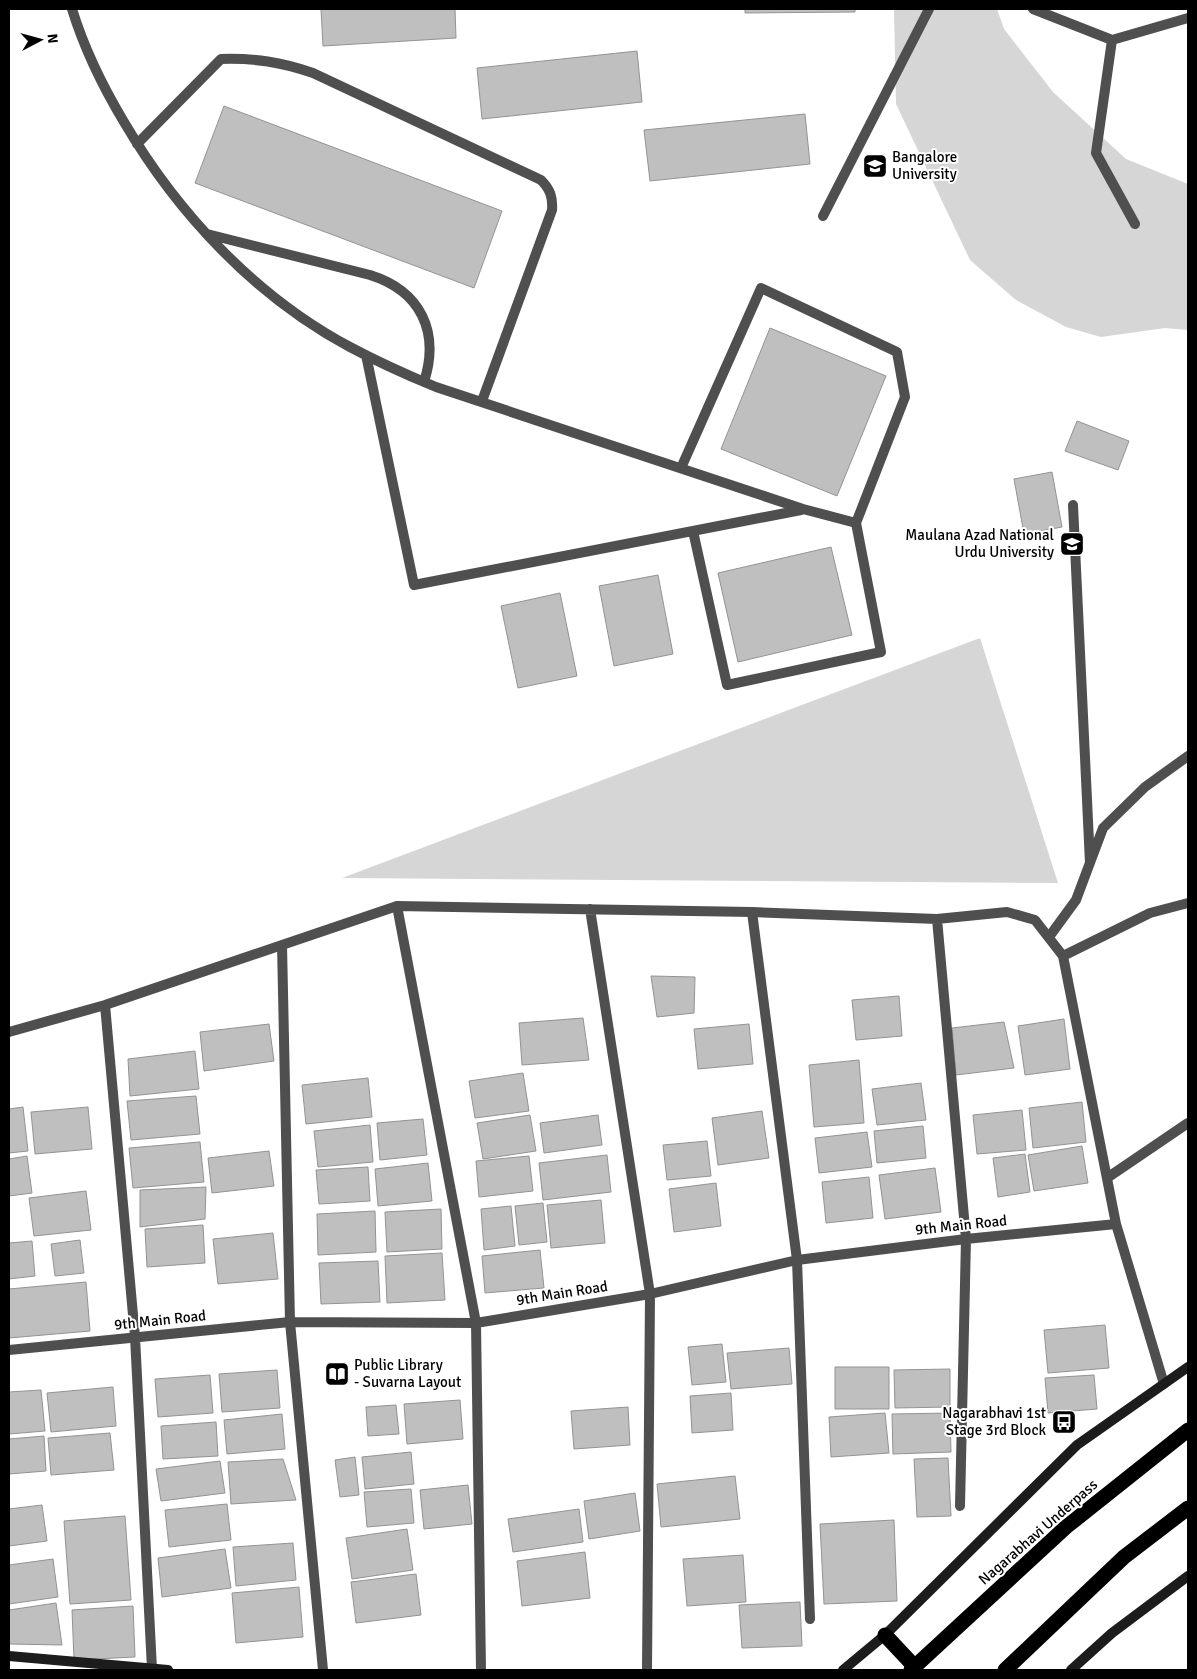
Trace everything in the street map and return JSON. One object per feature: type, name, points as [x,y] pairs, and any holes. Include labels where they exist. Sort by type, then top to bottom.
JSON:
[{"type":"highway","name":"Nagarabhavi Underpass","points":[[913,1669],[1066,1527],[1188,1430]]},
{"type":"highway","points":[[1004,1670],[1124,1557],[1188,1508]]},
{"type":"highway","points":[[885,1635],[913,1669]]},
{"type":"street","points":[[72,9],[89,55],[108,95],[160,178],[193,219],[229,258],[270,293],[308,321],[349,347],[424,382],[804,509],[856,523]]},
{"type":"street","points":[[823,216],[929,9]]},
{"type":"street","points":[[1033,9],[1112,40],[1188,18]]},
{"type":"street","points":[[1112,40],[1096,153],[1135,224]]},
{"type":"street","points":[[137,144],[221,59],[260,59],[291,65],[313,73],[541,180],[551,194],[552,210],[482,401]]},
{"type":"street","points":[[206,233],[370,275],[396,286],[407,294],[416,306],[424,319],[429,334],[431,350],[424,382]]},
{"type":"street","points":[[681,468],[761,288],[897,352],[905,398],[856,523],[881,652],[727,685],[693,530]]},
{"type":"street","points":[[366,355],[414,585],[804,509]]},
{"type":"street","points":[[1073,505],[1090,863]]},
{"type":"street","points":[[1049,937],[1076,900],[1103,828],[1145,787],[1188,756]]},
{"type":"street","points":[[1063,956],[1150,914],[1188,903]]},
{"type":"street","points":[[397,906],[476,1323],[481,1670]]},
{"type":"street","points":[[9,1032],[105,1005],[397,906],[752,912],[937,919],[1007,912],[1035,920],[1063,956],[1116,1224],[1164,1384]]},
{"type":"street","points":[[590,909],[650,1294],[647,1670]]},
{"type":"street","points":[[752,912],[797,1260],[810,1619]]},
{"type":"street","points":[[937,919],[966,1238],[960,1506]]},
{"type":"street","points":[[282,945],[290,1322],[323,1670]]},
{"type":"street","points":[[105,1005],[135,1337],[152,1669]]},
{"type":"street","points":[[1106,1178],[1188,1123]]},
{"type":"street","name":"9th Main Road","points":[[9,1350],[290,1322],[476,1323],[650,1294],[797,1260],[966,1238],[1116,1224]]},
{"type":"street","points":[[843,1670],[885,1635],[1076,1445],[1188,1367]]},
{"type":"street","points":[[1071,1670],[1112,1632],[1188,1576]]},
{"type":"street","points":[[9,1656],[168,1670]]},
{"type":"shaded area","points":[[894,9],[997,9],[1004,29],[1053,92],[1126,159],[1188,184],[1188,330],[1165,328],[1101,337],[1066,327],[1016,300],[970,260],[896,104]]},
{"type":"shaded area","points":[[980,638],[1058,883],[342,878]]},
{"type":"building","points":[[321,9],[455,9],[456,38],[323,46]]},
{"type":"building","points":[[745,9],[855,9],[855,12],[745,13]]},
{"type":"building","points":[[637,51],[642,102],[482,119],[477,68]]},
{"type":"building","points":[[224,106],[502,211],[474,288],[195,183]]},
{"type":"building","points":[[805,114],[810,164],[650,181],[644,130]]},
{"type":"building","points":[[770,328],[886,376],[837,496],[721,449]]},
{"type":"building","points":[[1077,421],[1129,441],[1118,470],[1065,451]]},
{"type":"building","points":[[1052,472],[1062,527],[1024,534],[1014,479]]},
{"type":"building","points":[[831,547],[852,635],[738,662],[718,573]]},
{"type":"building","points":[[658,575],[673,654],[614,666],[599,586]]},
{"type":"building","points":[[560,593],[577,676],[518,688],[501,606]]},
{"type":"building","points":[[651,976],[695,977],[694,1013],[657,1017]]},
{"type":"building","points":[[899,996],[902,1036],[856,1040],[852,1000]]},
{"type":"building","points":[[583,1018],[589,1060],[522,1065],[519,1023]]},
{"type":"building","points":[[1064,1019],[1070,1069],[1025,1075],[1018,1026]]},
{"type":"building","points":[[1004,1022],[1014,1068],[956,1075],[952,1028]]},
{"type":"building","points":[[269,1024],[274,1061],[204,1071],[200,1032]]},
{"type":"building","points":[[749,1024],[753,1064],[698,1069],[694,1029]]},
{"type":"building","points":[[195,1051],[199,1089],[130,1096],[128,1059]]},
{"type":"building","points":[[859,1060],[864,1123],[814,1127],[809,1065]]},
{"type":"building","points":[[523,1073],[529,1111],[475,1118],[469,1081]]},
{"type":"building","points":[[368,1078],[372,1117],[306,1124],[302,1085]]},
{"type":"building","points":[[921,1083],[926,1120],[877,1125],[872,1089]]},
{"type":"building","points":[[196,1096],[200,1134],[131,1140],[127,1101]]},
{"type":"building","points":[[1082,1102],[1086,1142],[1033,1148],[1029,1108]]},
{"type":"building","points":[[23,1107],[28,1151],[9,1153],[9,1109]]},
{"type":"building","points":[[88,1107],[92,1149],[35,1154],[31,1112]]},
{"type":"building","points":[[1022,1110],[1026,1150],[977,1154],[973,1115]]},
{"type":"building","points":[[762,1111],[769,1158],[718,1165],[712,1118]]},
{"type":"building","points":[[530,1115],[536,1151],[483,1159],[477,1123]]},
{"type":"building","points":[[598,1115],[602,1145],[544,1153],[540,1123]]},
{"type":"building","points":[[423,1119],[427,1155],[380,1160],[377,1123]]},
{"type":"building","points":[[370,1125],[373,1162],[318,1167],[314,1131]]},
{"type":"building","points":[[923,1126],[926,1158],[877,1163],[874,1131]]},
{"type":"building","points":[[867,1132],[872,1167],[819,1173],[815,1138]]},
{"type":"building","points":[[707,1141],[711,1176],[667,1180],[663,1145]]},
{"type":"building","points":[[200,1142],[204,1182],[133,1188],[129,1148]]},
{"type":"building","points":[[1082,1146],[1088,1183],[1034,1191],[1028,1155]]},
{"type":"building","points":[[269,1151],[274,1186],[212,1193],[208,1158]]},
{"type":"building","points":[[1025,1154],[1030,1192],[998,1197],[993,1158]]},
{"type":"building","points":[[607,1155],[611,1192],[543,1200],[539,1163]]},
{"type":"building","points":[[27,1156],[32,1193],[9,1196],[9,1159]]},
{"type":"building","points":[[529,1156],[533,1191],[479,1197],[476,1161]]},
{"type":"building","points":[[428,1163],[432,1201],[378,1206],[375,1169]]},
{"type":"building","points":[[368,1167],[370,1201],[319,1204],[316,1170]]},
{"type":"building","points":[[935,1168],[941,1212],[885,1219],[879,1175]]},
{"type":"building","points":[[869,1177],[873,1218],[826,1223],[822,1182]]},
{"type":"building","points":[[716,1183],[721,1226],[674,1232],[669,1189]]},
{"type":"building","points":[[206,1187],[205,1219],[140,1227],[140,1190]]},
{"type":"building","points":[[86,1191],[91,1230],[34,1236],[29,1198]]},
{"type":"building","points":[[601,1200],[605,1243],[551,1248],[547,1205]]},
{"type":"building","points":[[543,1203],[547,1242],[519,1245],[515,1206]]},
{"type":"building","points":[[511,1206],[515,1246],[484,1250],[481,1209]]},
{"type":"building","points":[[441,1209],[442,1249],[387,1252],[385,1212]]},
{"type":"building","points":[[375,1211],[376,1252],[318,1255],[317,1214]]},
{"type":"building","points":[[203,1225],[205,1263],[147,1267],[145,1229]]},
{"type":"building","points":[[273,1233],[278,1279],[218,1284],[213,1239]]},
{"type":"building","points":[[80,1240],[84,1273],[55,1276],[51,1244]]},
{"type":"building","points":[[32,1241],[35,1276],[9,1279],[9,1243]]},
{"type":"building","points":[[540,1250],[544,1288],[485,1293],[482,1256]]},
{"type":"building","points":[[442,1253],[445,1300],[387,1303],[385,1256]]},
{"type":"building","points":[[378,1261],[380,1302],[321,1304],[319,1263]]},
{"type":"building","points":[[86,1282],[90,1331],[9,1338],[9,1289]]},
{"type":"building","points":[[1105,1325],[1109,1368],[1048,1373],[1044,1330]]},
{"type":"building","points":[[722,1344],[726,1382],[692,1385],[688,1347]]},
{"type":"building","points":[[789,1348],[792,1384],[731,1389],[727,1353]]},
{"type":"building","points":[[835,1367],[889,1367],[889,1409],[835,1409]]},
{"type":"building","points":[[950,1369],[950,1407],[895,1408],[894,1370]]},
{"type":"building","points":[[277,1370],[280,1408],[222,1412],[219,1374]]},
{"type":"building","points":[[210,1375],[213,1413],[158,1417],[155,1379]]},
{"type":"building","points":[[1094,1375],[1097,1409],[1048,1413],[1045,1378]]},
{"type":"building","points":[[113,1387],[116,1426],[51,1432],[47,1393]]},
{"type":"building","points":[[41,1390],[45,1431],[9,1434],[9,1392]]},
{"type":"building","points":[[731,1393],[733,1430],[692,1433],[690,1396]]},
{"type":"building","points":[[460,1400],[463,1439],[407,1444],[404,1404]]},
{"type":"building","points":[[396,1405],[399,1434],[368,1436],[366,1407]]},
{"type":"building","points":[[628,1407],[630,1445],[574,1449],[571,1411]]},
{"type":"building","points":[[885,1413],[889,1453],[831,1457],[829,1417]]},
{"type":"building","points":[[950,1413],[951,1452],[893,1454],[892,1414]]},
{"type":"building","points":[[282,1414],[285,1449],[227,1454],[224,1420]]},
{"type":"building","points":[[216,1422],[218,1456],[163,1459],[161,1426]]},
{"type":"building","points":[[110,1433],[114,1470],[51,1475],[48,1438]]},
{"type":"building","points":[[44,1436],[46,1471],[9,1474],[9,1439]]},
{"type":"building","points":[[411,1452],[414,1484],[365,1489],[362,1457]]},
{"type":"building","points":[[355,1457],[359,1495],[340,1497],[335,1460]]},
{"type":"building","points":[[948,1458],[951,1516],[917,1517],[914,1459]]},
{"type":"building","points":[[283,1459],[296,1500],[231,1504],[228,1462]]},
{"type":"building","points":[[220,1461],[225,1493],[161,1501],[156,1469]]},
{"type":"building","points":[[735,1476],[740,1519],[661,1527],[657,1484]]},
{"type":"building","points":[[468,1485],[472,1524],[424,1529],[420,1490]]},
{"type":"building","points":[[411,1489],[414,1523],[367,1527],[364,1492]]},
{"type":"building","points":[[635,1493],[640,1531],[589,1539],[584,1501]]},
{"type":"building","points":[[227,1504],[231,1540],[169,1547],[165,1510]]},
{"type":"building","points":[[42,1505],[47,1541],[9,1546],[9,1509]]},
{"type":"building","points":[[579,1509],[583,1542],[513,1552],[508,1519]]},
{"type":"building","points":[[125,1516],[131,1600],[70,1604],[64,1521]]},
{"type":"building","points":[[894,1520],[897,1601],[824,1604],[820,1524]]},
{"type":"building","points":[[407,1529],[413,1570],[352,1579],[346,1538]]},
{"type":"building","points":[[293,1543],[296,1580],[236,1586],[233,1547]]},
{"type":"building","points":[[225,1549],[231,1588],[162,1597],[158,1558]]},
{"type":"building","points":[[585,1552],[590,1598],[522,1606],[517,1561]]},
{"type":"building","points":[[743,1555],[746,1602],[687,1606],[683,1559]]},
{"type":"building","points":[[53,1559],[58,1597],[9,1604],[9,1565]]},
{"type":"building","points":[[416,1574],[421,1615],[356,1623],[351,1582]]},
{"type":"building","points":[[299,1587],[303,1637],[236,1643],[232,1593]]},
{"type":"building","points":[[800,1602],[802,1646],[742,1648],[739,1605]]},
{"type":"building","points":[[56,1603],[62,1645],[9,1644],[9,1610]]},
{"type":"building","points":[[133,1606],[135,1657],[74,1660],[72,1610]]},
{"type":"place","name":"Bangalore University","points":[[875,166]]},
{"type":"place","name":"Maulana Azad National Urdu University","points":[[1072,544]]},
{"type":"place","name":"Public Library - Suvarna Layout","points":[[337,1374]]},
{"type":"place","name":"Nagarabhavi 1st Stage 3rd Block","points":[[1064,1422]]}]
